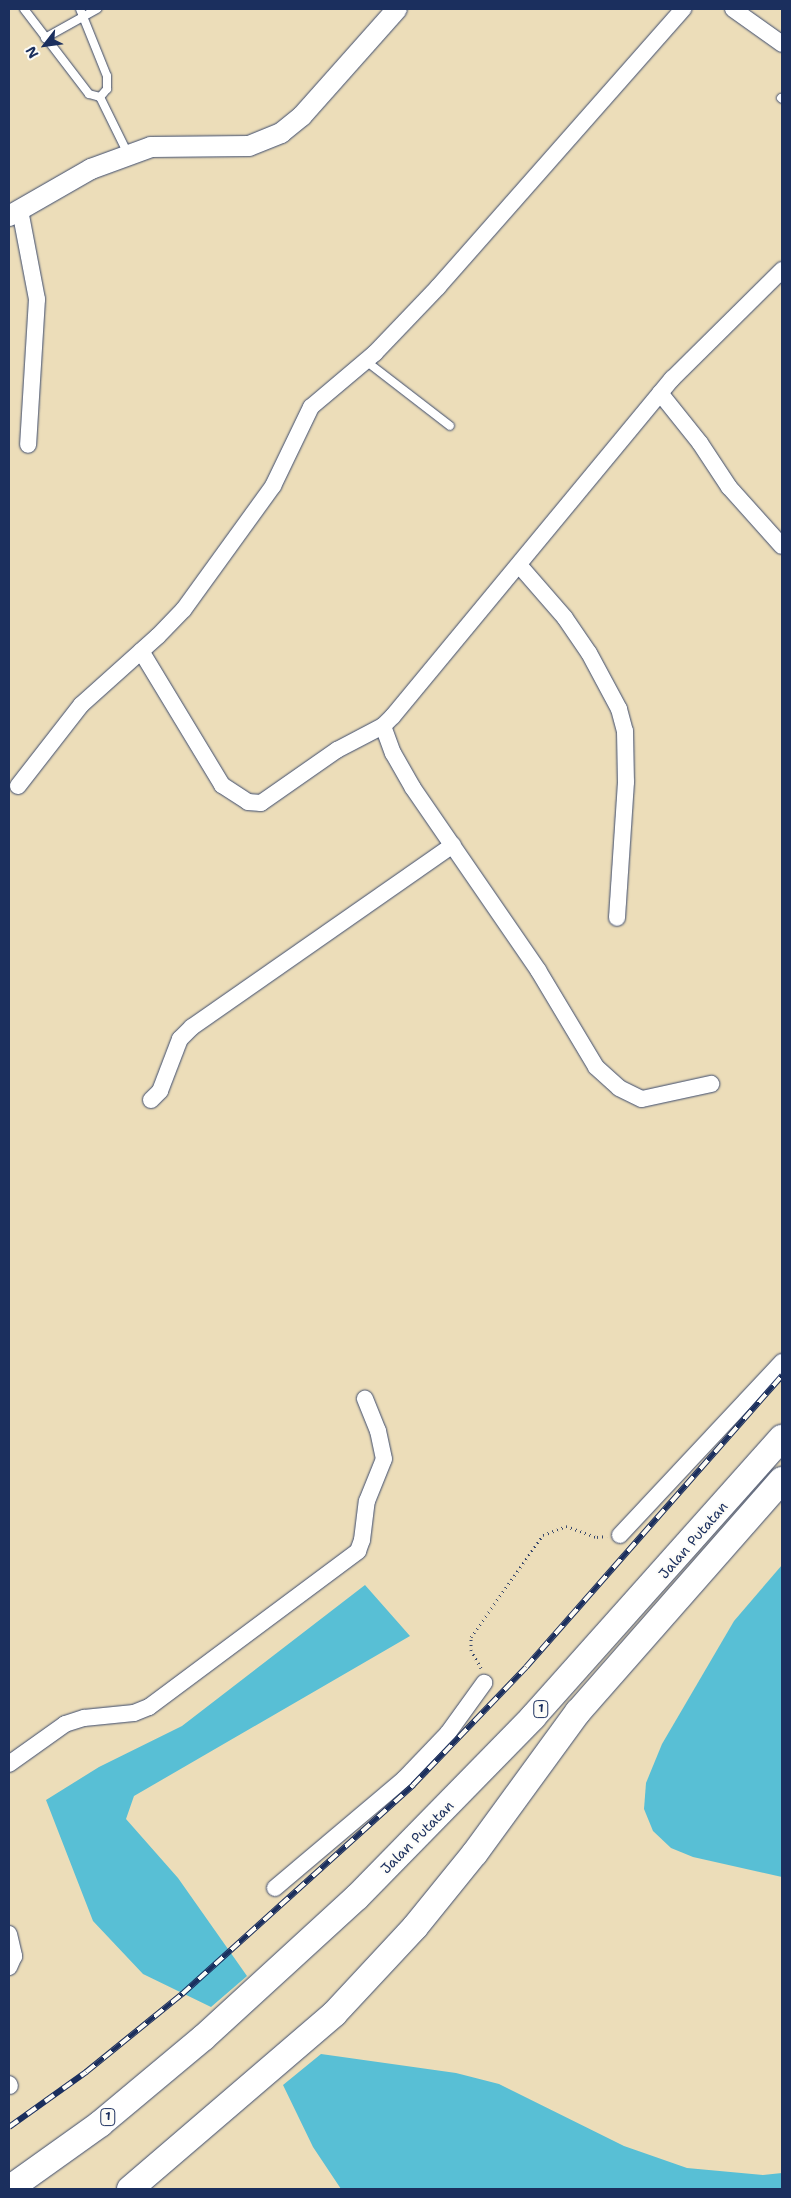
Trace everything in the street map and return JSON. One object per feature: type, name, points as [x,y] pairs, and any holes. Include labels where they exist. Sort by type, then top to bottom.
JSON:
[{"type":"highway","name":"Jalan Putatan","points":[[9,2189],[100,2124],[203,2038],[285,1965],[453,1801],[626,1616],[782,1438]]},
{"type":"highway","name":"Jalan Putatan","points":[[130,2189],[334,2014],[444,1893],[578,1712],[668,1614],[782,1480]]},
{"type":"highway","points":[[626,1616],[646,1607],[668,1614]]},
{"type":"street","points":[[28,445],[38,299],[14,213],[90,169],[128,154],[167,146],[249,146],[281,133],[302,116],[398,9]]},
{"type":"street","points":[[18,786],[81,704],[141,651],[184,609],[236,541],[273,486],[311,407],[366,361],[433,293],[683,9]]},
{"type":"street","points":[[733,9],[782,44]]},
{"type":"street","points":[[141,651],[222,785],[248,802],[261,803],[337,750],[383,726],[519,565],[554,518],[660,393],[782,270]]},
{"type":"street","points":[[660,393],[700,443],[729,487],[782,546]]},
{"type":"street","points":[[519,565],[565,618],[589,653],[618,709],[625,732],[626,782],[617,918]]},
{"type":"street","points":[[383,726],[393,753],[413,788],[538,970],[586,1054],[605,1077],[630,1096],[642,1099],[711,1084]]},
{"type":"street","points":[[151,1100],[160,1090],[180,1039],[192,1027],[453,845]]},
{"type":"street","points":[[620,1535],[782,1362]]},
{"type":"street","points":[[9,1764],[65,1724],[84,1718],[134,1713],[149,1707],[358,1551],[362,1540],[367,1501],[384,1459],[378,1431],[365,1398]]},
{"type":"street","points":[[275,1888],[404,1780],[448,1733],[484,1683]]},
{"type":"street","points":[[9,1934],[14,1956],[9,1967]]},
{"type":"lane","points":[[24,9],[89,94],[100,97],[128,154]]},
{"type":"lane","points":[[45,38],[82,12],[97,9]]},
{"type":"lane","points":[[82,12],[106,76],[107,88],[100,97]]},
{"type":"lane","points":[[366,361],[450,426]]},
{"type":"path","points":[[484,1683],[471,1650],[471,1637],[543,1535],[566,1526],[597,1537],[620,1535]]},
{"type":"water","points":[[782,1565],[782,1877],[693,1857],[671,1848],[653,1831],[644,1809],[646,1783],[662,1744],[734,1621]]},
{"type":"water","points":[[365,1585],[410,1636],[134,1796],[126,1819],[178,1878],[247,1976],[211,2007],[143,1974],[93,1921],[46,1800],[99,1767],[182,1726]]},
{"type":"water","points":[[321,2054],[456,2073],[499,2084],[624,2146],[687,2168],[763,2175],[782,2173],[782,2189],[341,2189],[313,2147],[283,2085]]},
{"type":"railway","points":[[9,2127],[86,2072],[182,1994],[413,1785],[526,1667],[782,1376]]}]
